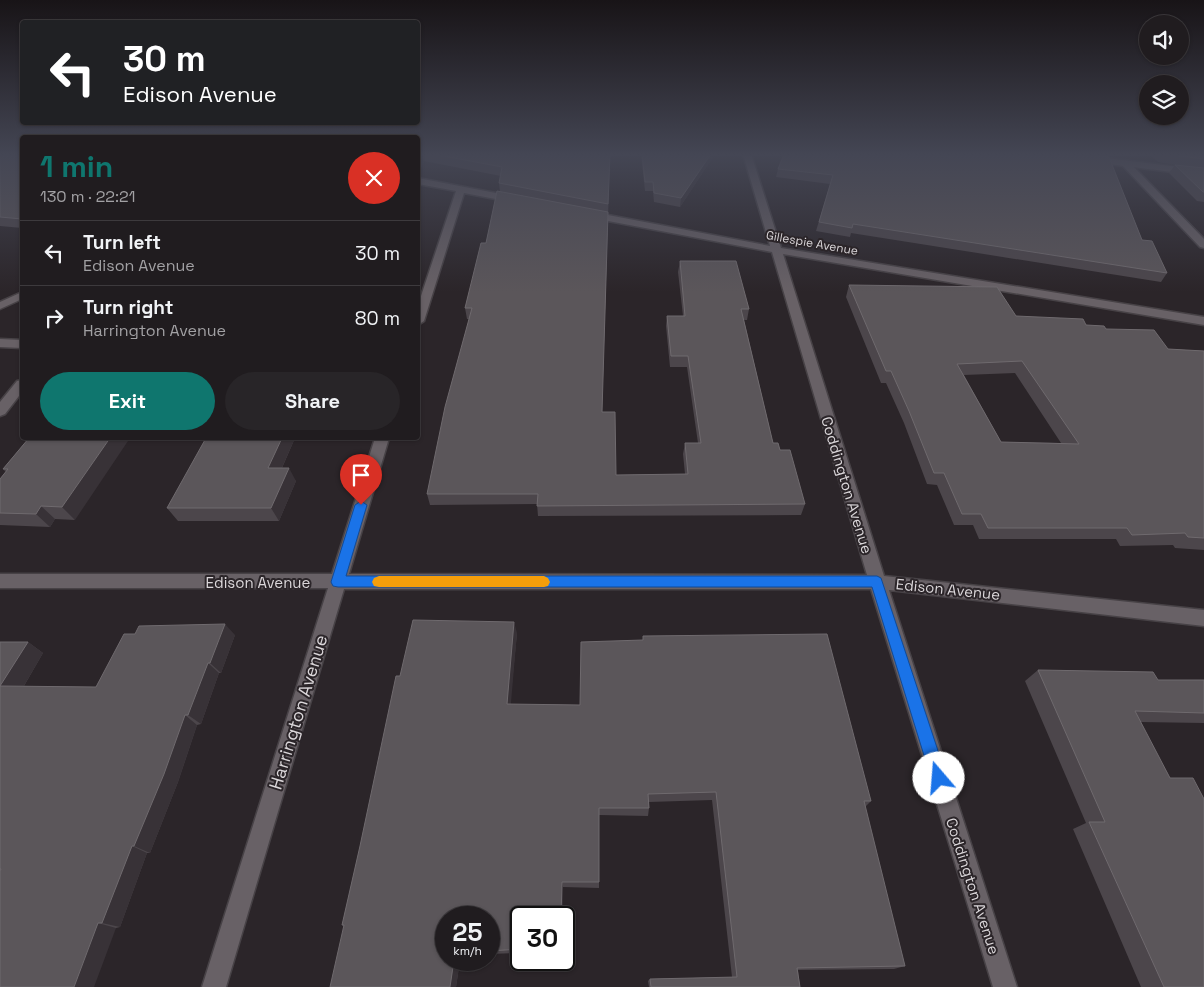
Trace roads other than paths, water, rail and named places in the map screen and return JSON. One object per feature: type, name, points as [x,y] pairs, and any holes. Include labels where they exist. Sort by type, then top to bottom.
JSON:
[{"type":"street","points":[[420,315],[457,200]]},
{"type":"street","points":[[518,200],[528,202]]},
{"type":"street","name":"Coddington Avenue","points":[[760,200],[877,582],[1005,987]]},
{"type":"street","points":[[1161,200],[1204,245]]},
{"type":"street","name":"Gillespie Avenue","points":[[575,211],[775,250],[1204,321]]},
{"type":"street","points":[[0,306],[20,296]]},
{"type":"street","points":[[0,343],[20,344]]},
{"type":"street","points":[[0,411],[20,386]]},
{"type":"street","name":"Harrington Avenue","points":[[214,987],[381,440]]},
{"type":"street","name":"Edison Avenue","points":[[0,581],[877,582],[1204,618]]}]
